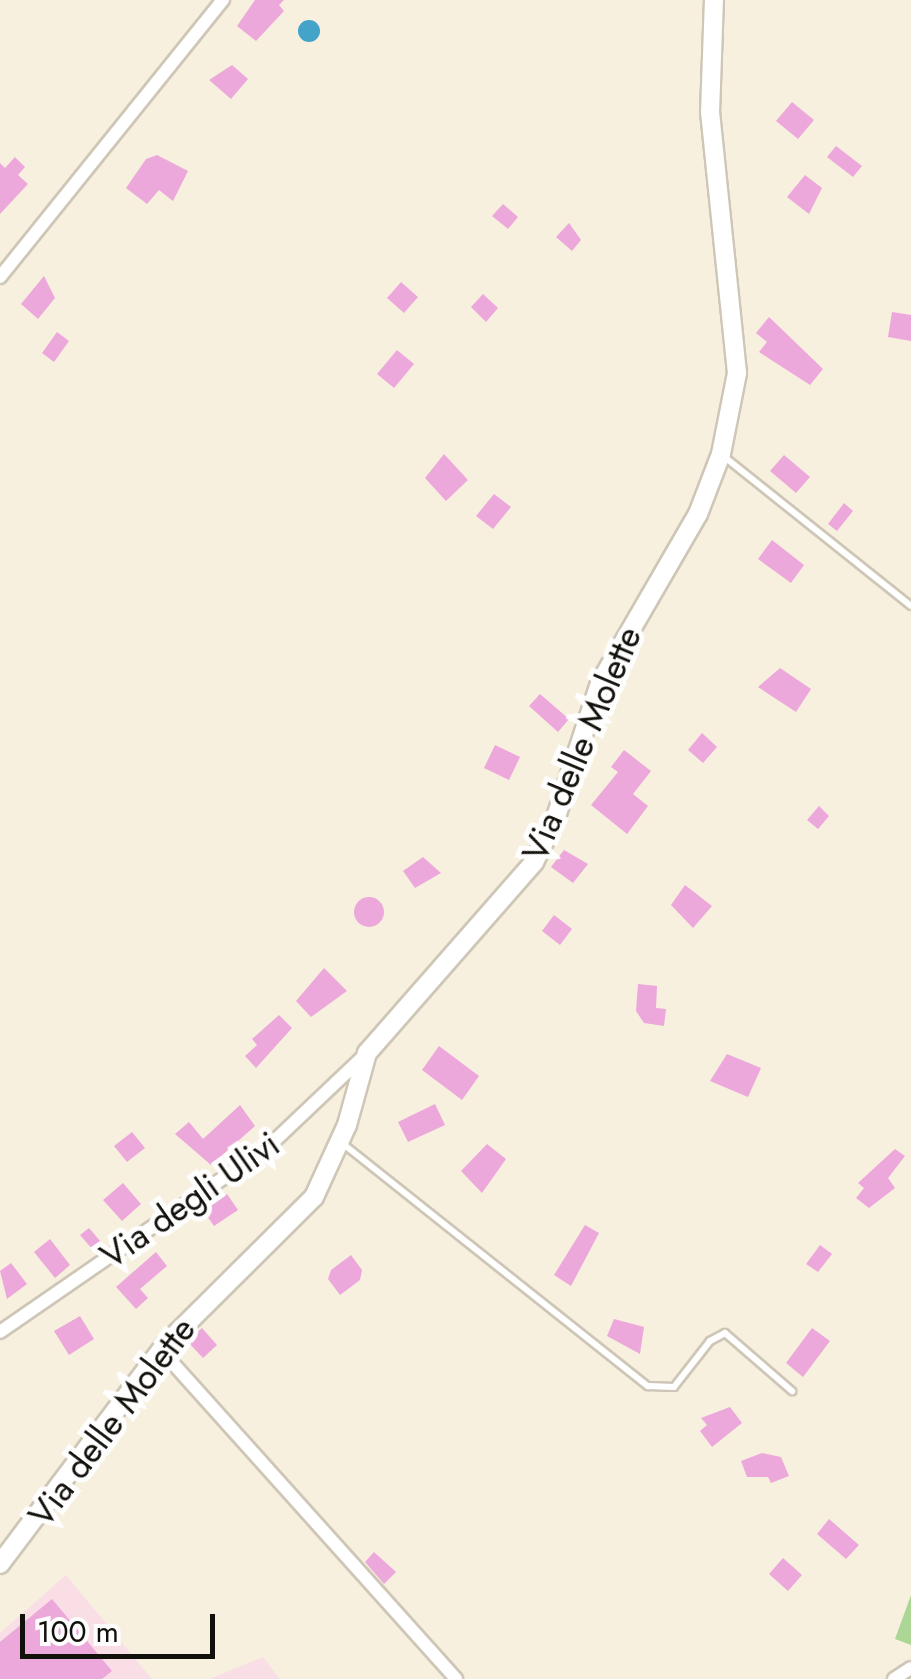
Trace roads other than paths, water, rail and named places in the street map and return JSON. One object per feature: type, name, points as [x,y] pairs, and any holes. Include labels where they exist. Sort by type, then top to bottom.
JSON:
[{"type":"street","points":[[0,277],[222,0]]},
{"type":"street","name":"Via delle Molette","points":[[0,1564],[69,1480],[160,1350],[308,1205],[341,1142],[367,1053],[429,978],[497,912],[534,862],[555,820],[600,684],[681,548],[722,454],[736,373],[710,113],[714,0]]},
{"type":"street","name":"Via degli Ulivi","points":[[0,1332],[268,1147],[367,1053]]},
{"type":"street","points":[[160,1350],[456,1679]]},
{"type":"street","points":[[894,1679],[911,1668]]},
{"type":"lane","points":[[722,454],[911,606]]},
{"type":"lane","points":[[341,1142],[648,1386],[674,1387],[710,1341],[725,1334],[792,1391]]},
{"type":"water","points":[[309,20],[317,23],[317,39],[309,42],[301,39],[298,31],[301,23]]}]
